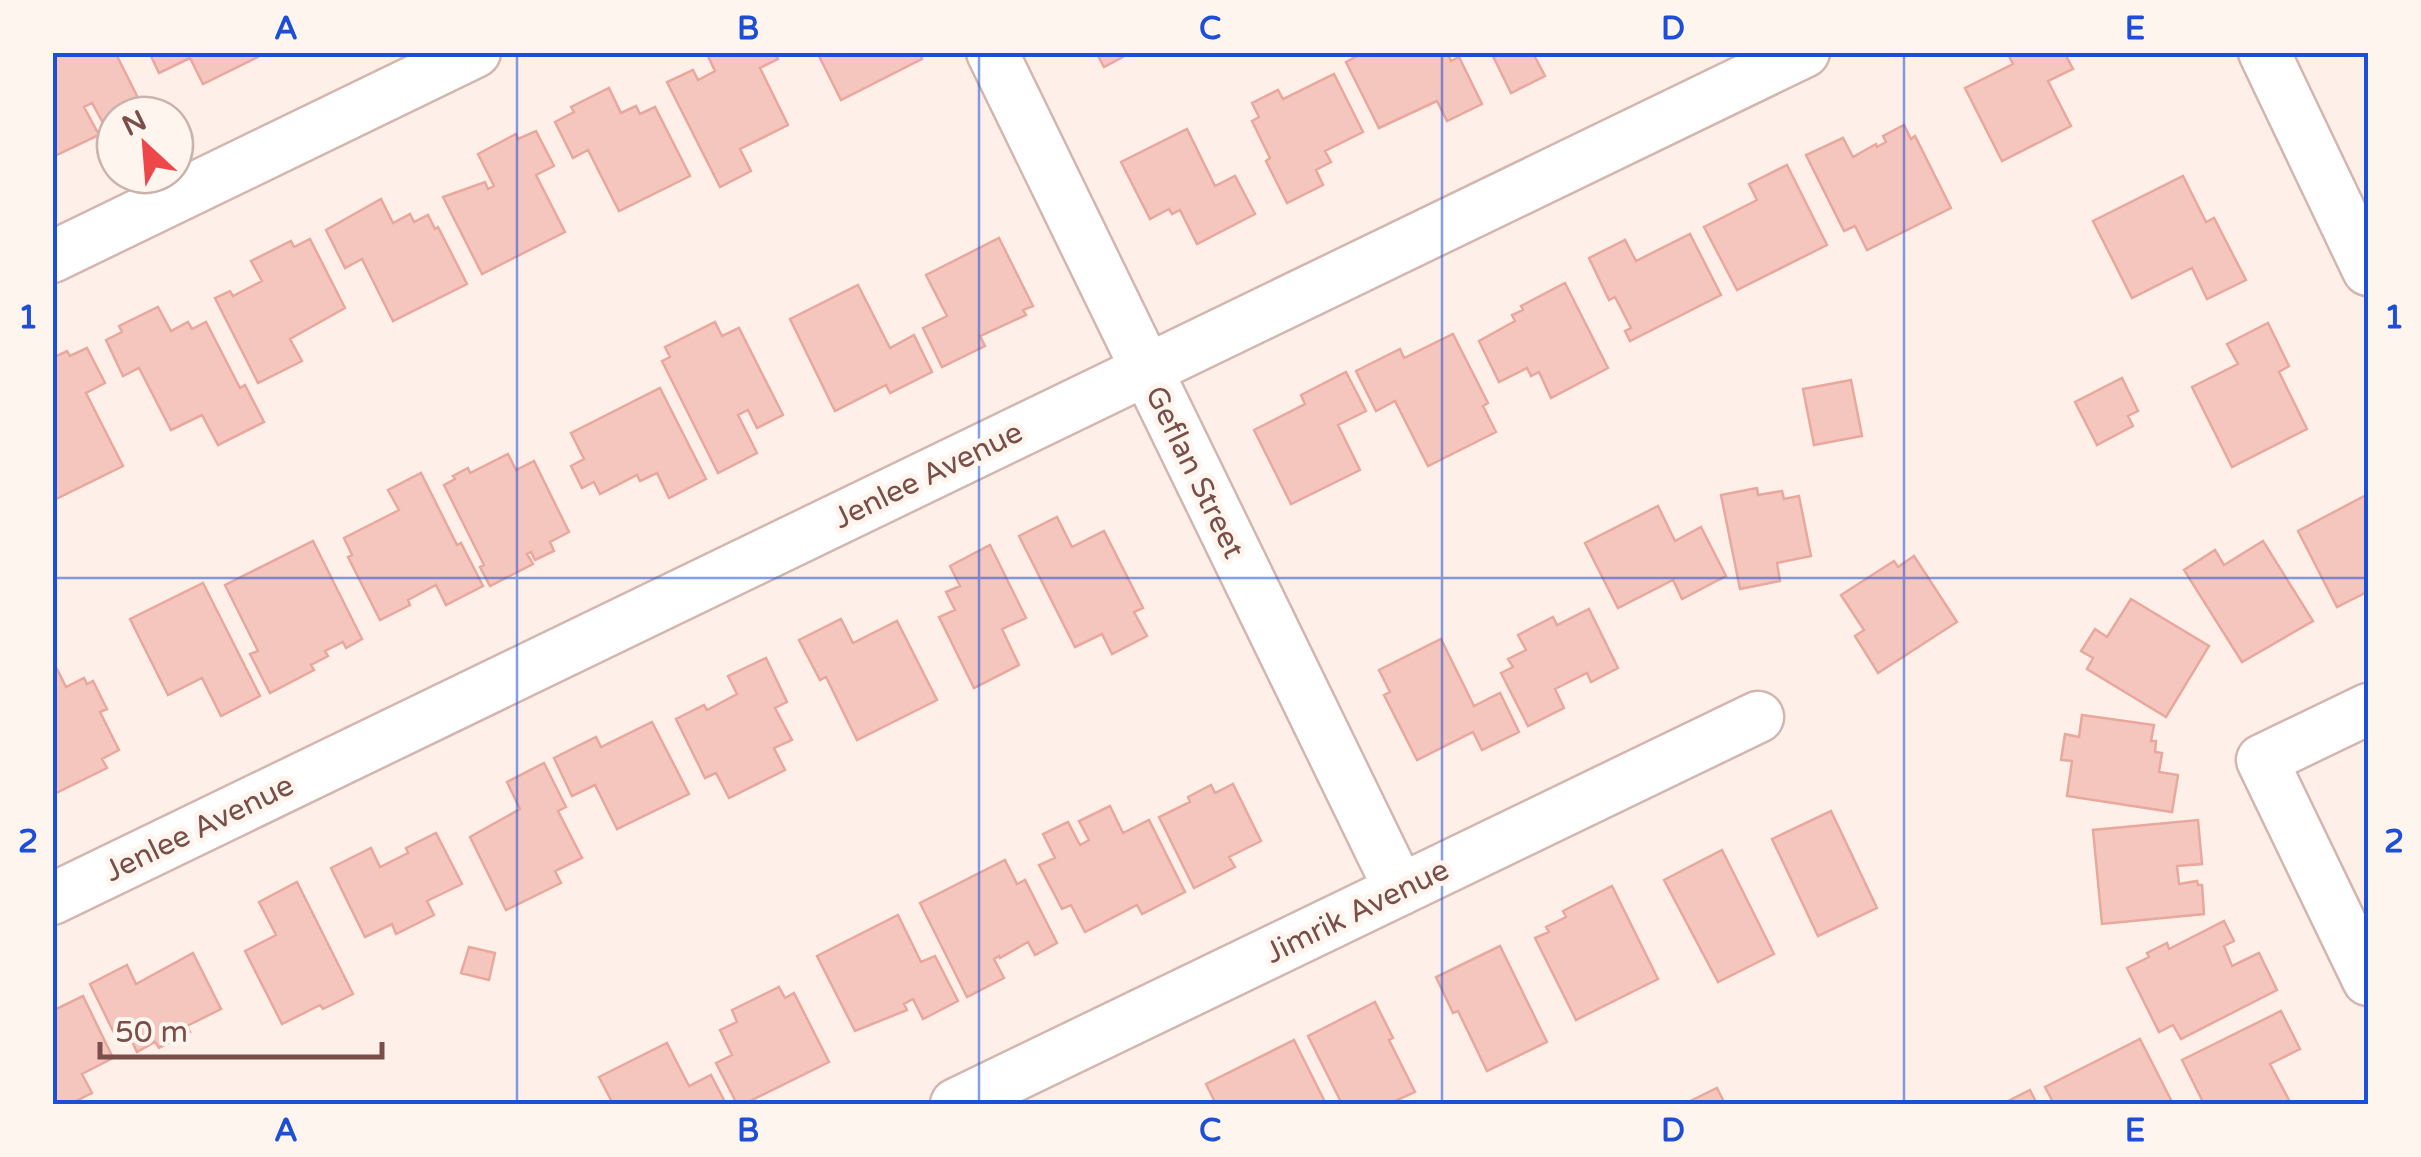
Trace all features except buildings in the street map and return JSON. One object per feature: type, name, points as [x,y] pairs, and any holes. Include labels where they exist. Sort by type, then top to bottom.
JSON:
[{"type":"street","points":[[52,256],[475,52]]},
{"type":"street","name":"Geflan Street","points":[[992,52],[1400,890]]},
{"type":"street","name":"Jenlee Avenue","points":[[52,898],[1804,52]]},
{"type":"street","points":[[2264,52],[2368,270]]},
{"type":"street","points":[[2368,708],[2262,760],[2368,980]]},
{"type":"street","name":"Jimrik Avenue","points":[[956,1104],[1758,717]]}]
